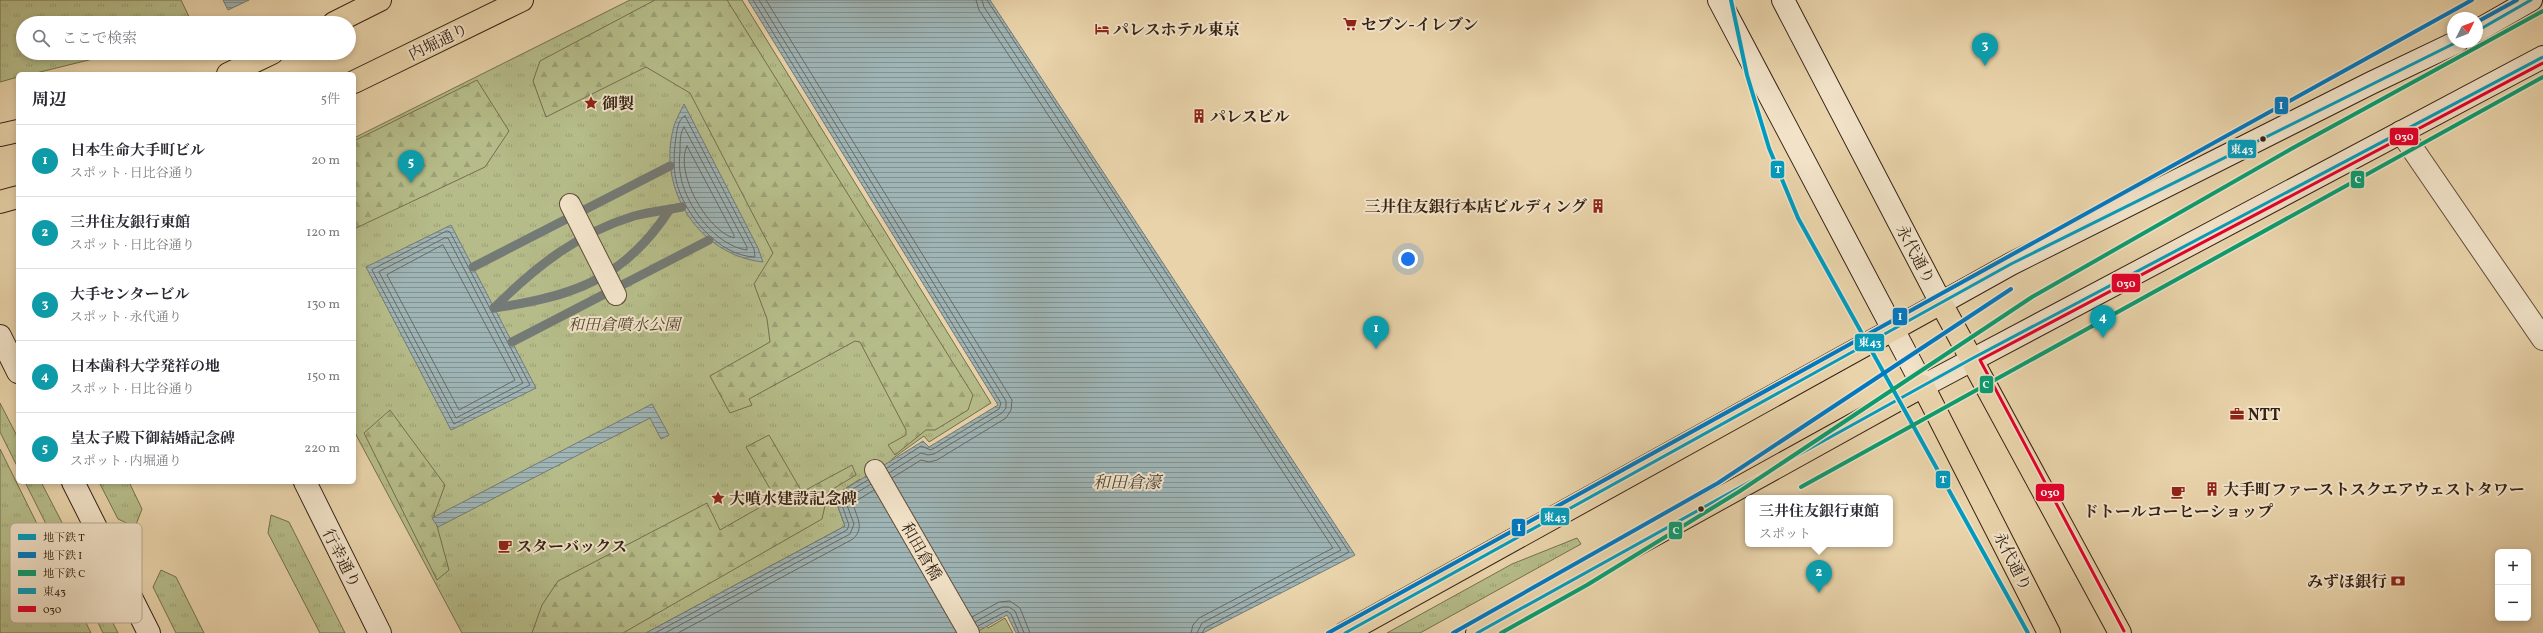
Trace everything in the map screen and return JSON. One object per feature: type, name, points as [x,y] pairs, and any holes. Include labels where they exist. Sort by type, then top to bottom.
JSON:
[{"type":"main road","points":[[348,16],[380,0]]},
{"type":"main road","name":"内堀通り","points":[[356,81],[522,0]]},
{"type":"main road","name":"永代通り","points":[[1718,0],[1894,328],[2049,633]]},
{"type":"main road","name":"永代通り","points":[[1783,0],[1941,302],[1973,358],[2120,633]]},
{"type":"main road","points":[[2483,28],[2531,0]]},
{"type":"main road","points":[[1345,633],[2011,264],[2364,86],[2447,47]]},
{"type":"main road","points":[[1477,633],[1973,358],[2543,57]]},
{"type":"main road","points":[[232,72],[257,60]]},
{"type":"main road","points":[[0,135],[16,131]]},
{"type":"main road","points":[[2400,132],[2543,339]]},
{"type":"main road","points":[[0,202],[16,198]]},
{"type":"main road","points":[[0,336],[16,368]]},
{"type":"main road","points":[[74,484],[94,523]]},
{"type":"main road","name":"行幸通り","points":[[306,484],[380,633]]},
{"type":"main road","points":[[142,619],[149,633]]},
{"type":"street","points":[[570,204],[607,277]]},
{"type":"street","name":"和田倉橋","points":[[875,470],[969,633]]},
{"type":"green space","points":[[0,0],[181,0],[189,16],[16,16],[16,60],[89,60],[40,72],[16,72],[16,78],[0,82]]},
{"type":"green space","name":"和田倉噴水公園","points":[[630,0],[742,0],[991,403],[929,442],[924,436],[892,459],[988,628],[1005,618],[1013,633],[949,633],[860,479],[834,496],[845,526],[646,633],[462,633],[356,435],[356,137]]},
{"type":"green space","points":[[655,0],[727,0],[973,395],[968,410],[935,430],[926,430],[895,455],[888,445],[906,435],[906,430],[860,342],[855,341],[749,399],[752,405],[730,413],[710,376],[770,342],[767,319],[754,284],[773,253],[690,93],[646,67],[546,117],[533,81],[540,61]]},
{"type":"green space","points":[[477,80],[509,131],[485,167],[356,228],[356,140]]},
{"type":"green space","points":[[0,403],[16,434],[16,464],[0,432]]},
{"type":"green space","points":[[390,410],[445,485],[434,515],[449,570],[437,580],[364,433]]},
{"type":"green space","points":[[769,435],[802,492],[852,465],[856,475],[828,492],[822,519],[623,633],[532,633],[542,605],[558,581],[707,503],[720,530],[771,501],[773,494],[746,447]]},
{"type":"green space","points":[[0,449],[37,523],[10,523],[10,623],[86,623],[91,633],[0,633]]},
{"type":"green space","points":[[26,484],[42,484],[62,523],[46,523]]},
{"type":"green space","points":[[100,484],[130,484],[142,509],[137,523],[126,523],[118,519]]},
{"type":"green space","points":[[271,515],[289,522],[345,633],[320,633],[268,533]]},
{"type":"green space","points":[[1577,538],[1581,544],[1420,633],[1387,633],[1512,564]]},
{"type":"green space","points":[[161,570],[176,577],[204,633],[176,633],[153,587]]},
{"type":"green space","points":[[98,623],[113,623],[118,633],[103,633]]},
{"type":"water","points":[[223,0],[249,0],[228,10]]},
{"type":"water","name":"和田倉濠","points":[[748,0],[990,0],[1355,555],[1203,633],[1016,633],[1007,615],[975,633],[646,633],[845,526],[834,496],[923,441],[929,447],[998,405]]},
{"type":"water","points":[[684,104],[758,248],[763,262],[740,257],[720,247],[702,233],[688,215],[677,195],[671,173],[670,150],[674,126]]},
{"type":"water","points":[[451,225],[536,388],[451,430],[366,267]]},
{"type":"water","points":[[652,404],[669,435],[661,439],[650,418],[438,527],[432,518]]},
{"type":"waterway","points":[[473,267],[670,166]]},
{"type":"waterway","points":[[494,308],[542,265],[558,253],[594,232],[634,216],[682,207]]},
{"type":"waterway","points":[[494,308],[548,298],[594,281],[615,268],[634,252],[653,233],[670,209]]},
{"type":"waterway","points":[[512,342],[709,240]]},
{"type":"metro line","name":"T","points":[[1731,0],[1747,75],[1769,148],[1798,218],[2028,633]]},
{"type":"metro line","name":"I","points":[[1328,633],[2472,0]]},
{"type":"metro line","name":"I","points":[[2483,19],[2517,0]]},
{"type":"metro line","name":"C","points":[[1501,633],[1587,585],[1740,491],[2032,297],[2291,149],[2543,11]]},
{"type":"metro line","name":"C","points":[[1801,487],[2543,77]]},
{"type":"metro line","name":"I","points":[[1453,633],[1718,483],[2011,289]]},
{"type":"transit line","name":"東43","points":[[2483,28],[2531,0]]},
{"type":"transit line","name":"東43","points":[[1345,633],[2011,264],[2447,47]]},
{"type":"transit line","name":"東43","points":[[1477,633],[1973,358],[2543,57]]},
{"type":"transit line","name":"030","points":[[2124,631],[1980,360],[2543,63]]},
{"type":"place","name":"セブン-イレブン","points":[[1350,24]]},
{"type":"place","name":"パレスホテル東京","points":[[1102,29]]},
{"type":"place","name":"大手センタービル","points":[[1985,66]]},
{"type":"place","name":"御製","points":[[591,103]]},
{"type":"place","name":"パレスビル","points":[[1199,116]]},
{"type":"place","name":"皇太子殿下御結婚記念碑","points":[[411,183]]},
{"type":"place","name":"三井住友銀行本店ビルディング","points":[[1598,206]]},
{"type":"place","name":"日本歯科大学発祥の地","points":[[2103,338]]},
{"type":"place","name":"日本生命大手町ビル","points":[[1376,349]]},
{"type":"place","name":"NTT","points":[[2237,414]]},
{"type":"place","name":"大手町ファーストスクエアウェストタワー","points":[[2212,489]]},
{"type":"place","name":"ドトールコーヒーショップ","points":[[2178,492]]},
{"type":"place","name":"大噴水建設記念碑","points":[[718,498]]},
{"type":"place","name":"スターバックス","points":[[505,546]]},
{"type":"place","name":"みずほ銀行","points":[[2398,581]]},
{"type":"place","name":"三井住友銀行東館","points":[[1819,593]]}]
